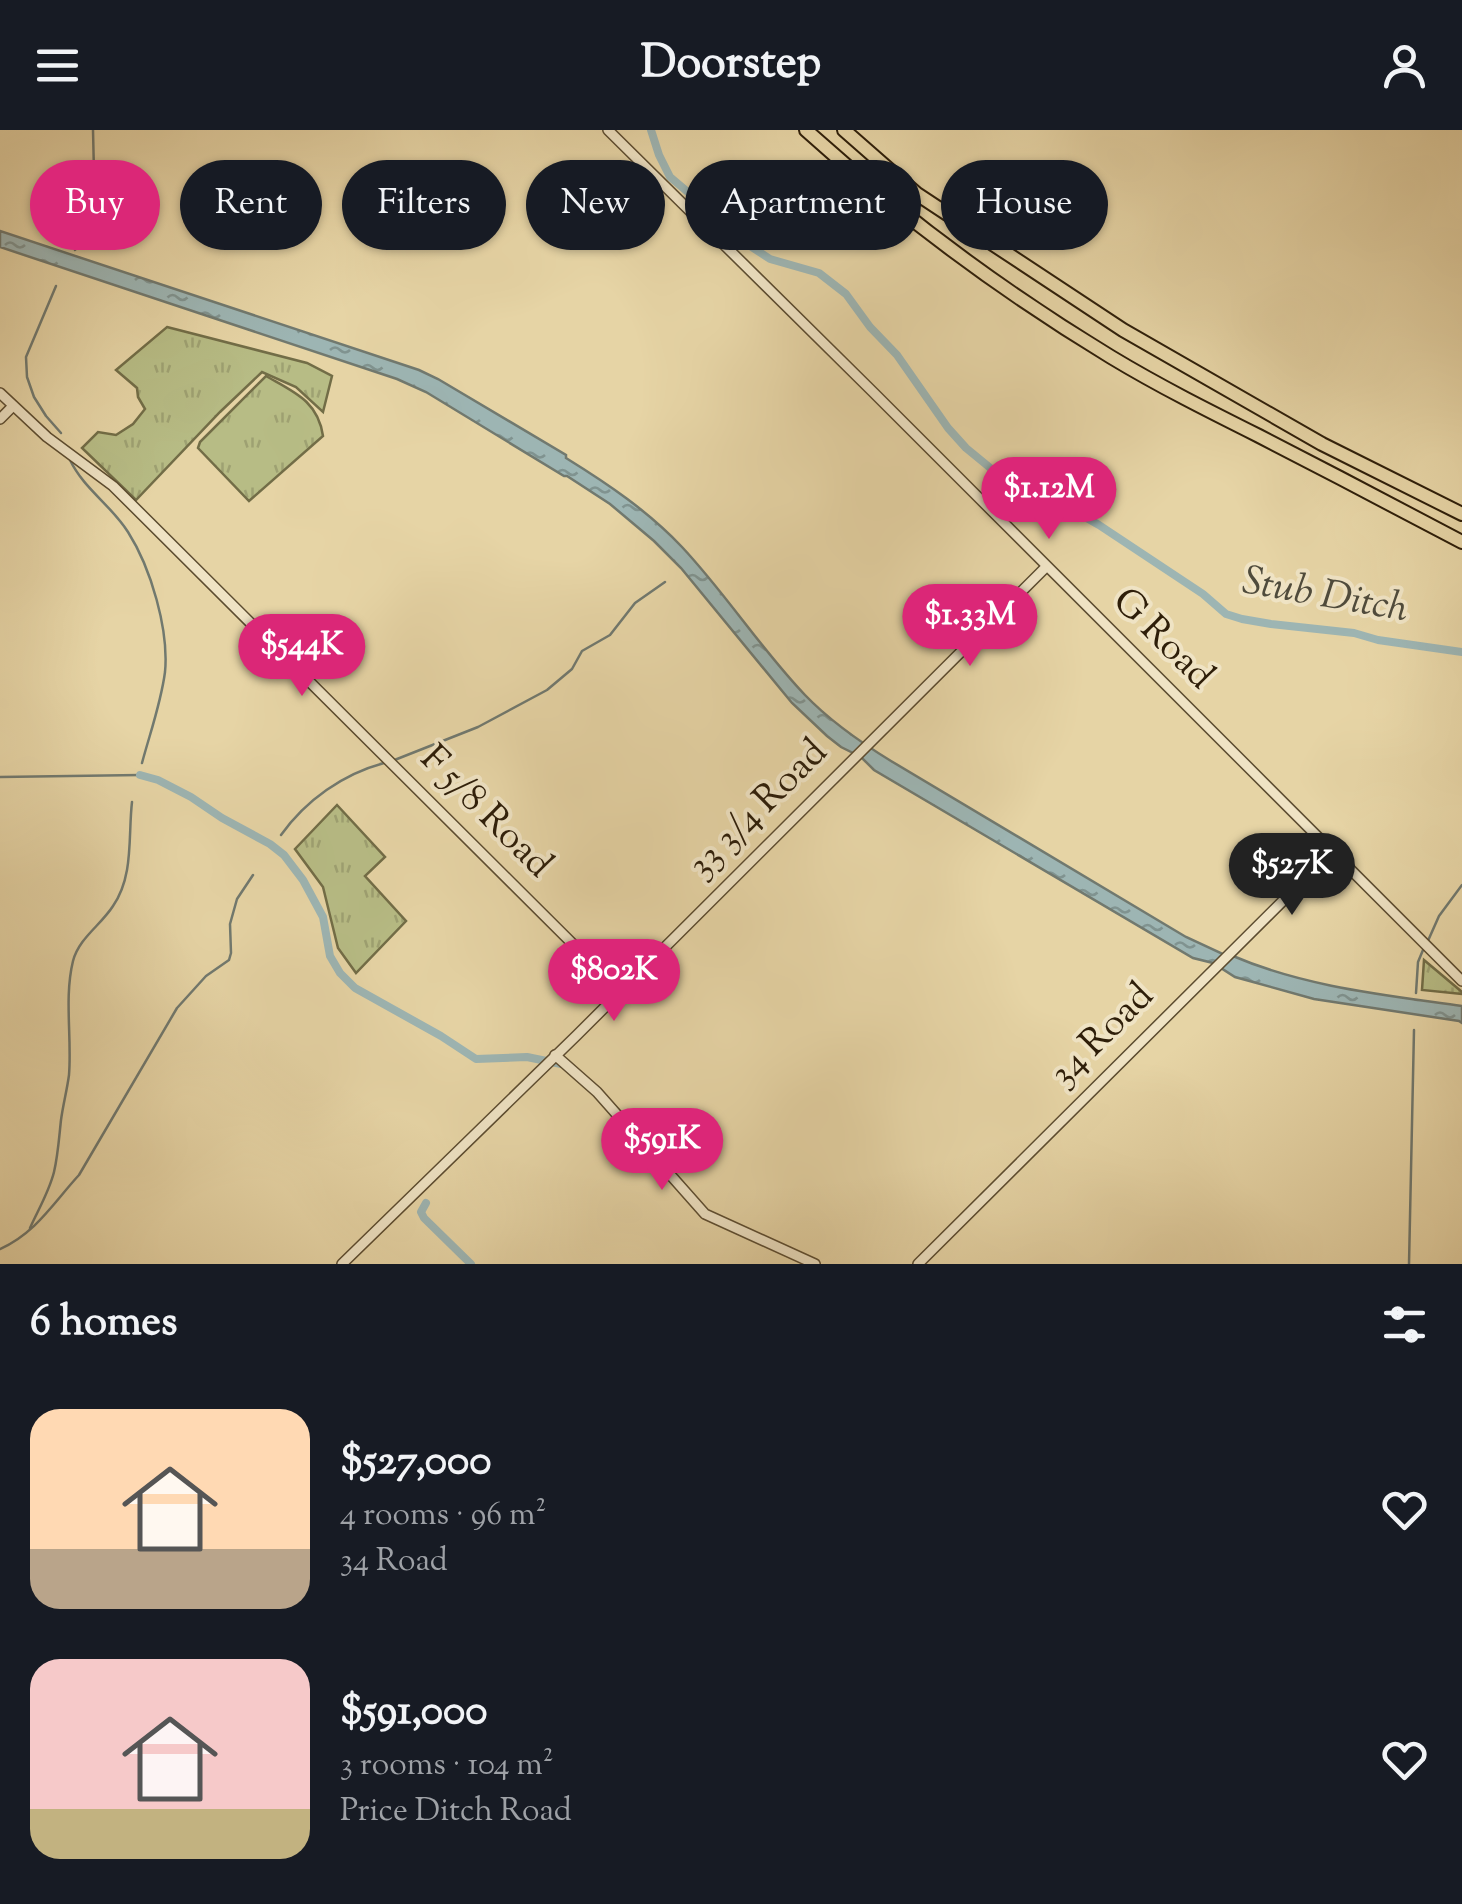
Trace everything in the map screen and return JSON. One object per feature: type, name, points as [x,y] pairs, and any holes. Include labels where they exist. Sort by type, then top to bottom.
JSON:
[{"type":"highway","points":[[806,130],[906,216],[1060,325],[1159,384],[1462,542]]},
{"type":"highway","points":[[844,130],[918,194],[1123,330],[1322,444],[1462,514]]},
{"type":"street","name":"G Road","points":[[608,130],[1462,982]]},
{"type":"street","name":"F 5/8 Road","points":[[0,393],[47,437],[113,486],[620,990]]},
{"type":"street","points":[[0,419],[14,406]]},
{"type":"street","name":"33 3/4 Road","points":[[342,1264],[1046,566]]},
{"type":"street","name":"34 Road","points":[[918,1264],[1332,852]]},
{"type":"street","points":[[555,1055],[597,1092],[706,1214],[815,1264]]},
{"type":"green space","points":[[167,327],[307,363],[332,376],[323,412],[296,387],[262,372],[136,500],[82,448],[98,432],[116,435],[133,424],[145,409],[137,388],[116,370]]},
{"type":"green space","points":[[266,376],[310,406],[323,436],[249,501],[198,448]]},
{"type":"green space","points":[[337,805],[385,857],[365,876],[406,921],[356,973],[338,948],[323,887],[295,849]]},
{"type":"green space","points":[[1424,960],[1462,992],[1462,994],[1422,990]]},
{"type":"water","points":[[0,231],[30,241],[30,250],[57,250],[438,379],[566,455],[655,522],[698,565],[805,695],[879,754],[1186,937],[1229,957],[1317,983],[1462,1006],[1462,1023],[1314,999],[1235,977],[1213,963],[1193,958],[874,770],[827,736],[792,703],[681,568],[654,541],[610,504],[426,392],[0,247]]},
{"type":"waterway","points":[[93,130],[94,160]]},
{"type":"waterway","name":"Stub Ditch","points":[[651,130],[670,177],[732,234],[770,259],[819,273],[846,294],[966,448],[1041,505],[1099,525],[1203,594],[1226,614],[1462,652]]},
{"type":"waterway","points":[[56,286],[26,357],[34,397],[61,433]]},
{"type":"waterway","points":[[70,460],[128,532],[157,600],[165,672],[142,763]]},
{"type":"waterway","points":[[392,761],[478,727],[547,690],[572,669],[582,651],[610,635],[635,603],[665,582]]},
{"type":"waterway","points":[[281,835],[326,790],[384,763]]},
{"type":"waterway","points":[[0,777],[140,775]]},
{"type":"waterway","points":[[140,775],[191,797],[284,855],[323,917],[330,956],[355,988],[476,1059],[527,1057],[561,1064]]},
{"type":"waterway","points":[[30,1228],[54,1172],[69,1075],[69,989],[73,961],[80,945],[120,894],[127,869],[132,802]]},
{"type":"waterway","points":[[0,1249],[34,1226],[79,1175],[177,1008],[206,976],[229,960],[230,924],[237,899],[253,875]]},
{"type":"waterway","points":[[1427,943],[1439,916],[1462,885]]},
{"type":"waterway","points":[[1416,993],[1418,962],[1423,950]]},
{"type":"waterway","points":[[1409,1264],[1414,1030]]},
{"type":"waterway","points":[[426,1203],[421,1212],[424,1218],[471,1264]]}]
